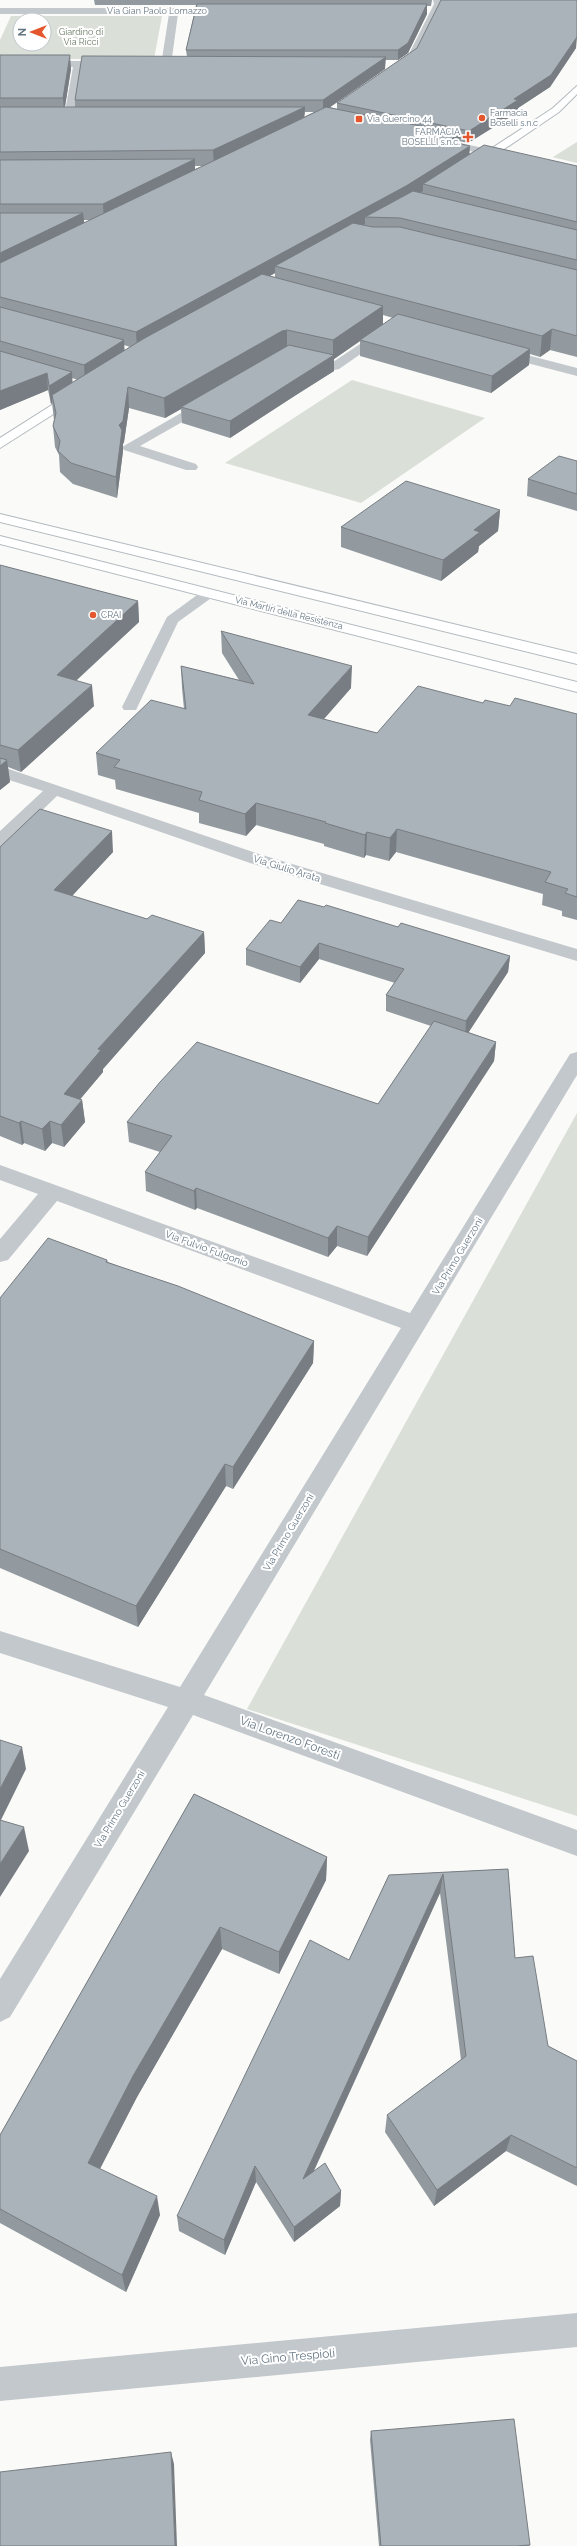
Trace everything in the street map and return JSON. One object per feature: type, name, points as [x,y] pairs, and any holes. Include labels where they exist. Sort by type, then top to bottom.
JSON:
[{"type":"street","points":[[86,11],[90,0]]},
{"type":"street","points":[[386,69],[401,65],[413,56],[433,7]]},
{"type":"street","name":"Via Gian Paolo Lomazzo","points":[[0,11],[237,11]]},
{"type":"street","points":[[166,64],[174,11]]},
{"type":"street","points":[[0,64],[118,64]]},
{"type":"street","points":[[69,117],[78,64]]},
{"type":"street","points":[[466,170],[556,110],[577,89]]},
{"type":"street","points":[[433,140],[493,153]]},
{"type":"street","points":[[294,357],[335,366],[395,324],[380,320]]},
{"type":"street","points":[[486,348],[577,372]]},
{"type":"street","points":[[0,444],[86,388],[71,383]]},
{"type":"street","points":[[190,467],[129,447],[218,395]]},
{"type":"street","points":[[0,518],[577,659]]},
{"type":"street","name":"Via Martiri della Resistenza","points":[[0,540],[576,686]]},
{"type":"street","points":[[130,707],[172,620],[209,593]]},
{"type":"street","points":[[296,615],[316,595]]},
{"type":"street","name":"Via Giulio Arata","points":[[0,771],[256,858],[577,956]]},
{"type":"street","points":[[0,841],[55,789]]},
{"type":"street","name":"Via Primo Guerzoni","points":[[0,2007],[185,1700],[577,1059]]},
{"type":"street","name":"Via Fulvio Fulgonio","points":[[0,1172],[415,1324]]},
{"type":"street","points":[[0,1254],[53,1191]]},
{"type":"street","name":"Via Lorenzo Foresti","points":[[0,1642],[185,1700],[577,1843]]},
{"type":"street","name":"Via Gino Trespioli","points":[[0,2384],[577,2330]]},
{"type":"green space","name":"Giardino di Via Ricci","points":[[11,16],[12,52],[52,52],[52,16],[162,16],[154,59],[0,59],[0,40]]},
{"type":"green space","points":[[577,142],[577,163],[552,157],[553,157]]},
{"type":"green space","points":[[352,380],[485,418],[361,503],[225,463]]},
{"type":"green space","points":[[577,1113],[577,1816],[247,1709]]},
{"type":"building","points":[[441,0],[577,0],[577,37],[551,75],[514,99],[518,100],[469,131],[337,103],[417,48]]},
{"type":"building","points":[[197,4],[427,4],[408,43],[398,50],[186,50]]},
{"type":"building","points":[[0,55],[70,55],[63,98],[0,98]]},
{"type":"building","points":[[82,56],[386,57],[323,100],[75,100]]},
{"type":"building","points":[[0,107],[305,107],[213,150],[0,152]]},
{"type":"building","points":[[326,107],[460,134],[448,141],[470,146],[406,186],[136,332],[0,297],[0,263]]},
{"type":"building","points":[[484,145],[577,166],[577,222],[423,184]]},
{"type":"building","points":[[195,159],[103,204],[0,204],[0,160]]},
{"type":"building","points":[[413,191],[577,230],[577,260],[400,218],[365,217]]},
{"type":"building","points":[[0,213],[83,213],[0,253]]},
{"type":"building","points":[[353,223],[373,227],[400,227],[577,270],[577,336],[552,329],[542,336],[275,266]]},
{"type":"building","points":[[262,274],[383,306],[333,340],[287,330],[282,331],[164,398],[128,387],[123,421],[119,425],[122,430],[116,477],[71,463],[58,451],[60,441],[53,426],[56,413],[52,395],[143,339]]},
{"type":"building","points":[[0,307],[124,340],[84,365],[0,341]]},
{"type":"building","points":[[398,314],[530,349],[492,376],[360,340]]},
{"type":"building","points":[[289,345],[334,355],[230,421],[181,407]]},
{"type":"building","points":[[0,351],[72,372],[49,386],[47,373],[0,391]]},
{"type":"building","points":[[559,456],[577,461],[577,494],[528,479]]},
{"type":"building","points":[[406,481],[500,510],[474,530],[480,532],[443,560],[341,527]]},
{"type":"building","points":[[0,565],[138,601],[57,675],[92,685],[18,750],[0,745]]},
{"type":"building","points":[[221,631],[352,666],[308,715],[377,733],[418,686],[483,703],[485,700],[510,706],[515,698],[577,714],[577,897],[565,893],[568,889],[545,882],[551,872],[397,829],[390,838],[367,832],[365,835],[325,823],[326,822],[256,803],[245,814],[199,800],[202,792],[114,767],[120,760],[96,753],[151,700],[186,709],[181,666],[254,684]]},
{"type":"building","points":[[0,758],[7,760],[0,766]]},
{"type":"building","points":[[40,809],[112,831],[54,890],[147,919],[152,915],[204,932],[98,1049],[101,1050],[64,1094],[82,1100],[61,1125],[50,1121],[42,1129],[21,1121],[19,1123],[0,1116],[0,847]]},
{"type":"building","points":[[298,900],[324,907],[326,905],[398,927],[401,923],[510,956],[466,1021],[386,995],[404,969],[319,943],[300,967],[246,949],[270,920],[281,923]]},
{"type":"building","points":[[434,1021],[496,1042],[368,1237],[337,1226],[328,1238],[196,1188],[194,1191],[145,1172],[172,1136],[127,1122],[160,1082],[197,1042],[378,1104]]},
{"type":"building","points":[[48,1238],[107,1260],[106,1262],[178,1286],[314,1341],[233,1467],[225,1464],[136,1606],[0,1549],[0,1298]]},
{"type":"building","points":[[0,1740],[22,1747],[0,1789]]},
{"type":"building","points":[[194,1794],[327,1857],[279,1952],[220,1927],[133,2076],[88,2163],[157,2196],[122,2275],[0,2209],[0,2135]]},
{"type":"building","points":[[0,1820],[24,1827],[0,1864]]},
{"type":"building","points":[[508,1869],[515,1958],[533,1956],[548,2046],[577,2061],[577,2168],[511,2135],[437,2190],[387,2115],[466,2056],[443,1874],[303,2179],[325,2163],[341,2191],[294,2227],[255,2166],[224,2240],[177,2216],[310,1940],[349,1960],[389,1875]]},
{"type":"building","points":[[514,2419],[530,2545],[381,2546],[371,2431]]},
{"type":"building","points":[[171,2452],[175,2546],[0,2546],[0,2472]]},
{"type":"place","name":"Farmacia Boselli s.n.c","points":[[482,118]]},
{"type":"place","name":"Via Guercino 44","points":[[359,119]]},
{"type":"place","name":"FARMACIA BOSELLI s.n.c.","points":[[468,137]]},
{"type":"place","name":"CRAI","points":[[93,615]]}]
